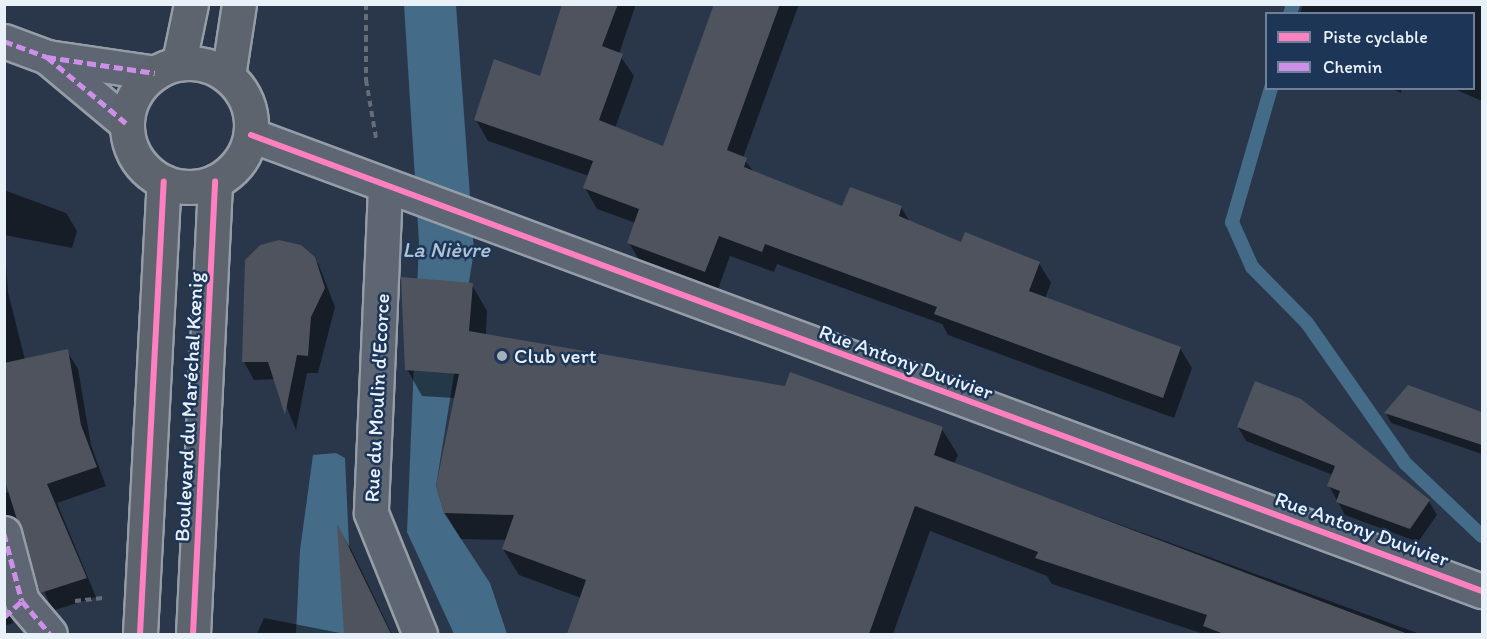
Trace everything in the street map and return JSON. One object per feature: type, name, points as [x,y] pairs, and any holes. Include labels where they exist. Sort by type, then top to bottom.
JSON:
[{"type":"main road","points":[[167,67],[214,67],[228,76],[248,102],[251,135],[232,171],[215,182],[190,188],[164,182],[136,158],[126,123],[130,103],[167,67],[191,4]]},
{"type":"main road","points":[[228,76],[238,4]]},
{"type":"main road","name":"Boulevard du Maréchal Kœnig","points":[[140,634],[144,597],[164,182]]},
{"type":"main road","name":"Boulevard du Maréchal Kœnig","points":[[193,634],[215,182]]},
{"type":"street","points":[[4,41],[46,57],[167,67]]},
{"type":"street","points":[[46,57],[126,123]]},
{"type":"street","name":"Rue Antony Duvivier","points":[[251,135],[503,232],[1482,591]]},
{"type":"street","name":"Rue du Moulin d'Ecorce","points":[[385,188],[371,513],[420,634]]},
{"type":"street","points":[[4,533],[28,617]]},
{"type":"path","points":[[366,4],[366,80],[385,188]]},
{"type":"path","points":[[28,617],[81,599],[144,597]]},
{"type":"water","name":"La Nièvre","points":[[404,5],[456,5],[474,251],[436,486],[444,513],[490,583],[507,634],[454,634],[407,532],[419,242]]},
{"type":"water","points":[[336,453],[345,458],[351,589],[363,634],[296,634],[300,550],[313,455]]},
{"type":"building","points":[[562,4],[618,4],[602,46],[623,54],[599,120],[663,146],[714,4],[780,4],[727,150],[747,158],[744,167],[842,206],[850,187],[902,206],[899,216],[961,242],[965,232],[1040,262],[1029,291],[1181,347],[1163,398],[934,314],[937,307],[765,244],[762,252],[719,236],[705,272],[627,243],[639,209],[583,188],[593,161],[474,120],[494,59],[540,76]]},
{"type":"building","points":[[279,240],[301,245],[315,257],[325,288],[311,317],[308,356],[297,355],[285,415],[268,362],[242,362],[245,260],[260,245]]},
{"type":"building","points":[[401,277],[473,283],[469,331],[785,386],[790,372],[943,427],[934,455],[1408,634],[1224,634],[1203,626],[1207,615],[1035,558],[1038,552],[915,506],[869,634],[567,634],[586,580],[502,549],[514,515],[444,513],[436,486],[459,374],[405,370]]},
{"type":"building","points":[[68,349],[81,425],[97,467],[47,484],[87,578],[40,593],[4,478],[4,363]]},
{"type":"building","points":[[1255,381],[1301,399],[1430,500],[1410,529],[1336,502],[1340,491],[1327,486],[1335,466],[1237,427]]},
{"type":"building","points":[[1408,385],[1482,412],[1482,445],[1384,413]]},
{"type":"building","points":[[338,525],[391,634],[344,634]]},
{"type":"waterway","points":[[1291,12],[1293,4]]},
{"type":"waterway","points":[[1270,90],[1232,222],[1252,267],[1307,323],[1405,463],[1482,536]]},
{"type":"marked path","points":[[4,41],[47,57],[155,73]]},
{"type":"marked path","points":[[47,57],[126,123]]},
{"type":"marked path","points":[[4,533],[22,601],[50,634]]},
{"type":"marked path","points":[[4,617],[22,601]]},
{"type":"cycle path","points":[[251,135],[1482,591]]},
{"type":"cycle path","points":[[140,634],[164,182]]},
{"type":"cycle path","points":[[193,634],[215,182]]},
{"type":"place","name":"Club vert","points":[[502,356]]}]
